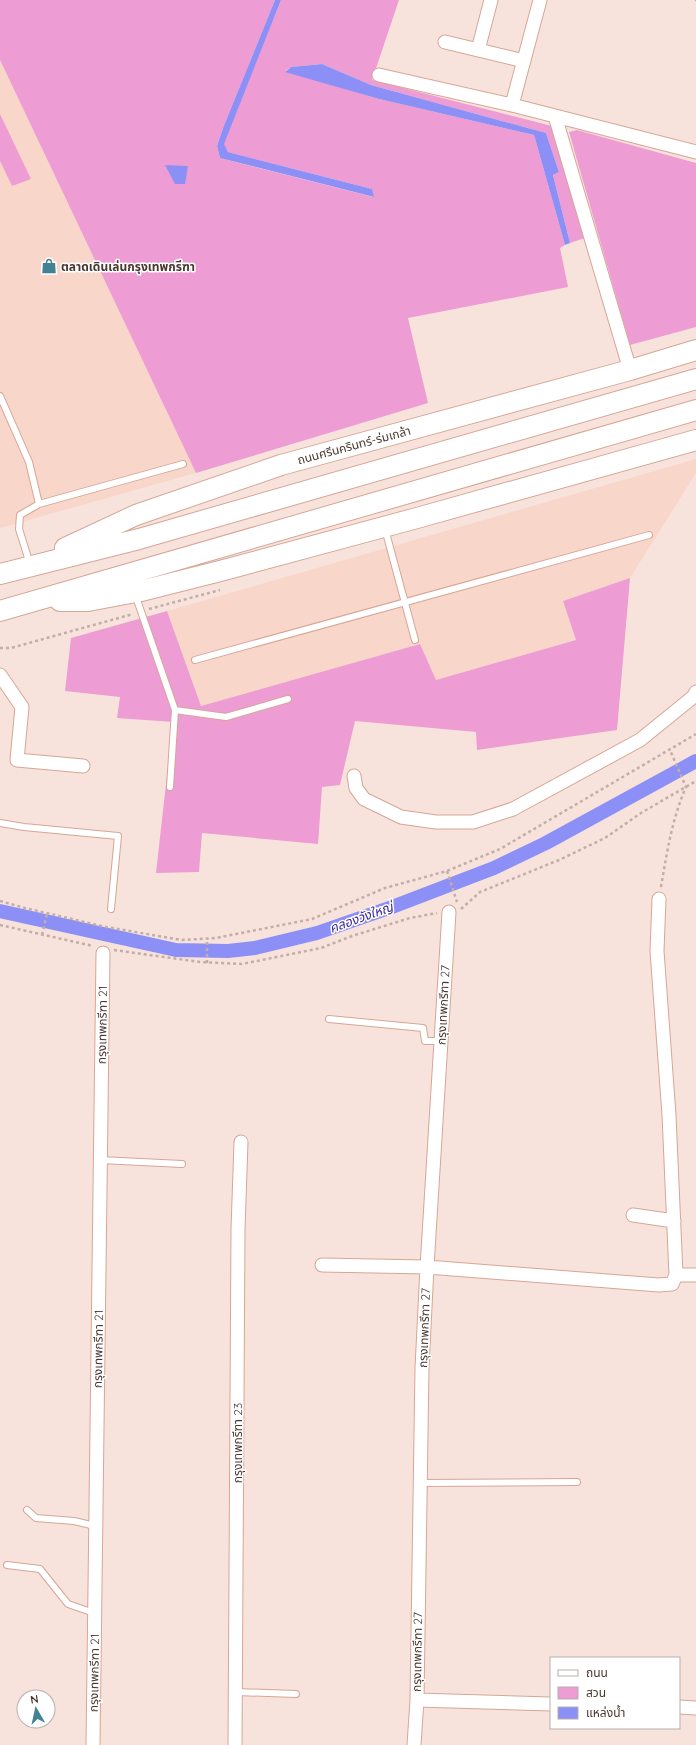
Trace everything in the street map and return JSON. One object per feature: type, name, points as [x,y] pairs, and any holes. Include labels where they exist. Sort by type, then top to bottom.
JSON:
[{"type":"main road","name":"ถนนศรีนครินทร์-ร่มเกล้า","points":[[25,566],[136,516],[280,465],[694,352]]},
{"type":"main road","name":"ถนนศรีนครินทร์-ร่มเกล้า","points":[[0,574],[25,566],[139,539],[696,379]]},
{"type":"main road","points":[[0,611],[696,410]]},
{"type":"main road","points":[[36,601],[88,601],[134,592],[224,570],[384,527],[696,440]]},
{"type":"street","points":[[478,50],[491,0]]},
{"type":"street","points":[[512,105],[540,0]]},
{"type":"street","points":[[444,42],[524,61]]},
{"type":"street","points":[[379,75],[512,105],[696,152]]},
{"type":"street","points":[[556,116],[630,370]]},
{"type":"street","points":[[0,675],[22,707],[18,760],[84,766]]},
{"type":"street","points":[[354,776],[356,788],[364,799],[401,817],[436,822],[473,822],[513,809],[640,740],[693,697],[696,692]]},
{"type":"street","points":[[322,1265],[427,1267],[659,1285],[672,1284],[676,1275],[669,1115],[657,951],[659,899]]},
{"type":"street","name":"กรุงเทพกรีฑา 27","points":[[414,1745],[417,1700],[420,1483],[427,1267],[449,912]]},
{"type":"street","name":"กรุงเทพกรีฑา 21","points":[[93,1745],[102,950]]},
{"type":"street","name":"กรุงเทพกรีฑา 23","points":[[235,1745],[238,1236],[241,1142]]},
{"type":"street","points":[[633,1215],[674,1221]]},
{"type":"street","points":[[676,1275],[696,1275]]},
{"type":"street","points":[[417,1700],[550,1704]]},
{"type":"street","points":[[680,1707],[696,1708]]},
{"type":"lane","points":[[0,396],[29,462],[39,504]]},
{"type":"lane","points":[[25,566],[19,529],[20,515],[27,510],[39,504],[183,464]]},
{"type":"lane","points":[[384,527],[415,640]]},
{"type":"lane","points":[[195,660],[649,535]]},
{"type":"lane","points":[[134,592],[175,710],[170,788]]},
{"type":"lane","points":[[175,710],[226,717],[288,699]]},
{"type":"lane","points":[[0,823],[60,831],[118,836],[111,909]]},
{"type":"lane","points":[[329,1019],[423,1028],[425,1041],[441,1041]]},
{"type":"lane","points":[[100,1160],[182,1164]]},
{"type":"lane","points":[[420,1483],[577,1482]]},
{"type":"lane","points":[[27,1510],[36,1518],[74,1521],[95,1526]]},
{"type":"lane","points":[[7,1565],[40,1569],[68,1604],[94,1613]]},
{"type":"lane","points":[[236,1692],[296,1694]]},
{"type":"path","points":[[0,648],[11,648]]},
{"type":"path","points":[[0,901],[47,914],[182,940],[216,938],[312,919],[385,888],[447,871],[500,849],[696,734]]},
{"type":"path","points":[[659,899],[669,838],[677,807],[686,787],[670,750]]},
{"type":"path","points":[[447,871],[460,910],[480,892],[559,860],[605,838],[696,781]]},
{"type":"path","points":[[0,925],[102,950],[207,963],[242,964],[310,951],[410,918],[449,912]]},
{"type":"path","points":[[42,935],[47,914]]},
{"type":"path","points":[[207,938],[207,963]]},
{"type":"shaded area","name":"ตลาดเดินเล่นกรุงเทพกรีฑา","points":[[0,60],[196,473],[0,528]]},
{"type":"shaded area","points":[[696,459],[696,473],[630,578],[563,601],[576,640],[436,680],[420,644],[201,706],[167,611]]},
{"type":"green space","points":[[0,0],[275,0],[223,128],[217,146],[220,158],[373,197],[372,189],[228,152],[223,144],[281,0],[399,0],[372,80],[552,126],[585,238],[570,243],[553,175],[559,172],[546,133],[371,85],[322,64],[291,67],[285,71],[379,99],[534,135],[565,245],[560,248],[568,287],[408,318],[428,403],[196,473],[0,60]]},
{"type":"green space","points":[[0,114],[31,179],[12,186],[0,161]]},
{"type":"green space","points":[[577,130],[696,163],[696,327],[630,345],[569,132]]},
{"type":"green space","points":[[630,578],[617,730],[477,750],[476,732],[355,721],[340,785],[322,787],[318,844],[202,833],[199,872],[156,873],[173,722],[117,718],[120,697],[65,691],[71,638],[167,611],[201,706],[420,644],[436,680],[576,640],[563,601]]},
{"type":"water","points":[[275,0],[281,0],[224,144],[228,152],[372,189],[374,197],[220,158],[217,146],[223,128]]},
{"type":"water","points":[[322,64],[371,85],[546,133],[559,172],[553,175],[570,243],[565,245],[534,135],[379,99],[285,72],[291,67]]},
{"type":"water","points":[[165,165],[188,166],[185,184],[175,184]]},
{"type":"waterway","name":"คลองวังใหญ่","points":[[0,911],[176,950],[228,951],[255,948],[317,933],[392,907],[494,868],[546,843],[696,761]]},
{"type":"place","name":"ตลาดเดินเล่นกรุงเทพกรีฑา","points":[[49,266]]}]
